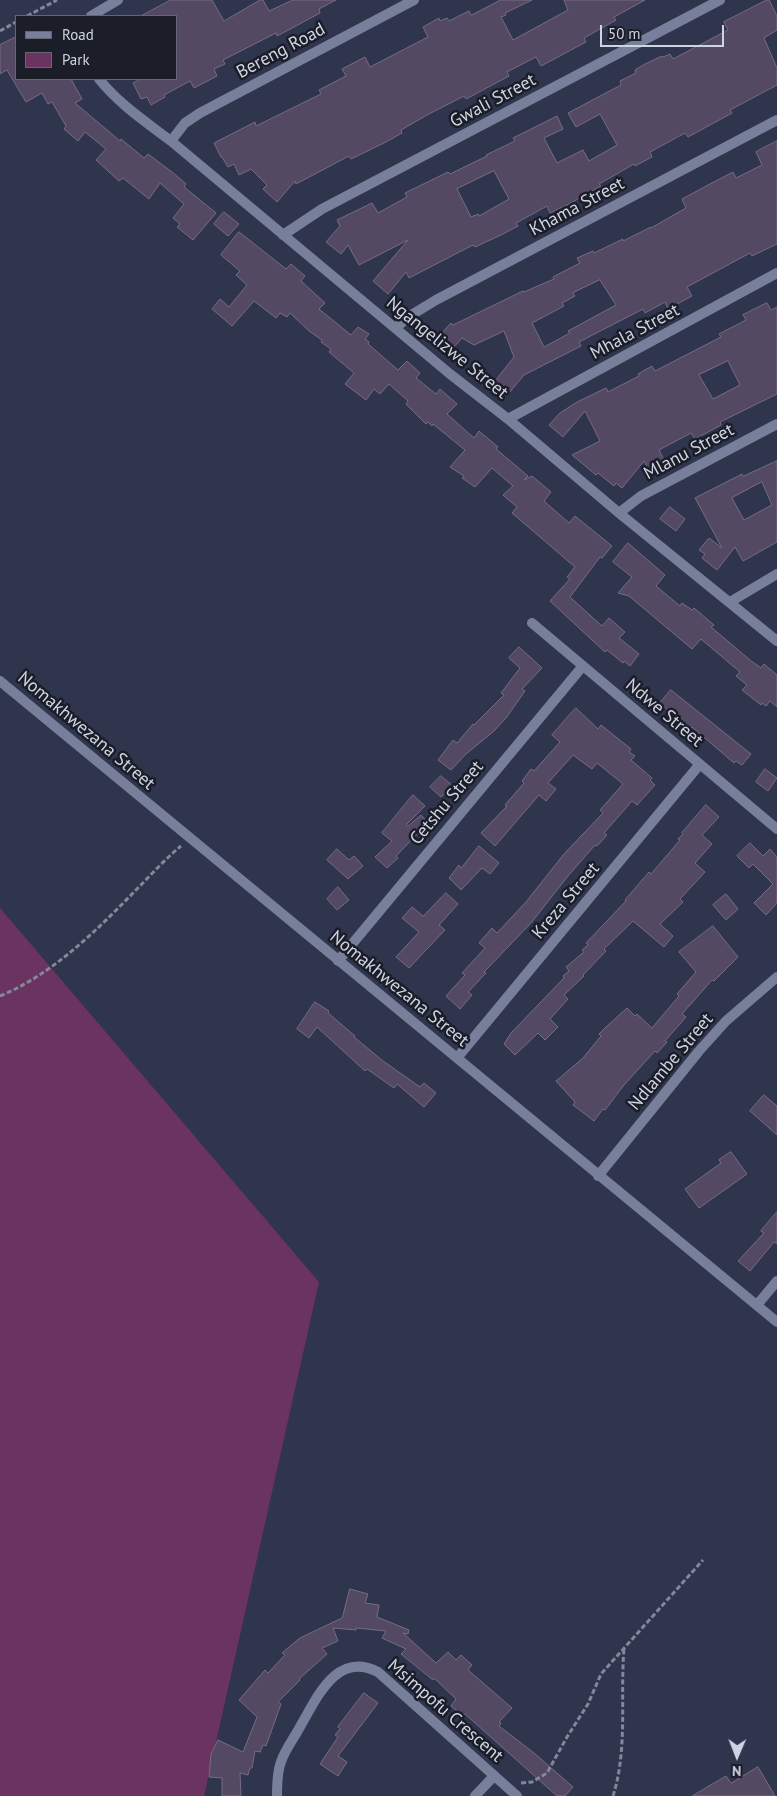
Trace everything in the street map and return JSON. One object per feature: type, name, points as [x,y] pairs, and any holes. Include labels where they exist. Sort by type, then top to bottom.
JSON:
[{"type":"street","points":[[92,15],[118,0]]},
{"type":"street","name":"Bereng Road","points":[[171,141],[185,123],[200,113],[414,0]]},
{"type":"street","name":"Gwali Street","points":[[283,235],[322,209],[720,0]]},
{"type":"street","name":"Ngangelizwe Street","points":[[100,80],[130,110],[171,141],[450,374],[508,419],[777,641]]},
{"type":"street","name":"Khama Street","points":[[395,328],[436,300],[777,120]]},
{"type":"street","name":"Mhala Street","points":[[508,419],[777,273]]},
{"type":"street","name":"Mlanu Street","points":[[619,512],[642,496],[777,424]]},
{"type":"street","points":[[730,602],[777,574]]},
{"type":"street","name":"Ndwe Street","points":[[532,623],[582,667],[777,828]]},
{"type":"street","name":"Cetshu Street","points":[[338,961],[582,667]]},
{"type":"street","name":"Nomakhwezana Street","points":[[0,681],[777,1322]]},
{"type":"street","name":"Kreza Street","points":[[458,1058],[700,764]]},
{"type":"street","name":"Ndlambe Street","points":[[598,1176],[699,1051],[726,1021],[777,977]]},
{"type":"street","points":[[757,1305],[777,1281]]},
{"type":"street","name":"Msimpofu Crescent","points":[[277,1796],[281,1761],[324,1686],[339,1672],[353,1667],[369,1667],[378,1672],[517,1796]]},
{"type":"street","points":[[475,1796],[494,1776]]},
{"type":"path","points":[[29,15],[57,0]]},
{"type":"path","points":[[0,31],[15,23]]},
{"type":"path","points":[[0,996],[17,988],[54,965],[112,915],[175,850],[190,838]]},
{"type":"path","points":[[506,1787],[518,1783],[532,1782],[547,1773],[566,1738],[588,1704],[601,1674],[703,1560]]},
{"type":"path","points":[[613,1796],[622,1759],[621,1681],[624,1648]]},
{"type":"green space","points":[[0,908],[319,1282],[204,1796],[0,1796]]},
{"type":"building","points":[[171,0],[212,0],[224,21],[260,0],[263,0],[269,11],[293,0],[336,0],[319,9],[320,13],[294,27],[277,36],[276,33],[223,60],[225,64],[214,69],[217,76],[194,88],[190,81],[164,95],[165,97],[151,105],[147,97],[141,99],[133,83],[139,80],[178,80],[178,15],[143,15]]},
{"type":"building","points":[[501,0],[532,0],[505,13],[506,15],[501,17],[513,40],[568,10],[564,0],[645,0],[614,17],[616,20],[584,38],[586,42],[541,66],[536,57],[507,72],[509,76],[466,99],[464,96],[427,115],[401,130],[402,133],[386,142],[351,159],[349,156],[296,184],[295,181],[277,202],[263,189],[267,185],[251,169],[239,175],[234,164],[228,167],[221,157],[214,143],[255,122],[256,126],[321,94],[319,90],[346,76],[342,69],[365,57],[370,67],[428,37],[423,27],[439,18],[440,21],[447,18],[449,21],[469,11],[471,15]]},
{"type":"building","points":[[769,0],[777,16],[777,30],[764,38],[777,68],[777,85],[730,110],[732,113],[688,137],[685,133],[650,152],[652,157],[635,166],[634,164],[569,204],[550,213],[547,206],[516,223],[518,226],[501,235],[475,247],[473,245],[409,278],[406,272],[388,294],[373,281],[408,240],[359,265],[348,245],[341,254],[326,242],[340,226],[337,220],[372,203],[378,213],[407,197],[405,193],[487,156],[515,141],[513,138],[557,116],[563,129],[544,138],[557,163],[583,150],[589,161],[617,145],[600,114],[576,127],[568,113],[621,85],[620,81],[636,73],[635,70],[645,64],[670,54],[673,59],[728,30],[724,22]],"holes":[[[494,171],[509,199],[479,216],[478,214],[471,217],[457,189]]]},
{"type":"building","points":[[15,38],[15,80],[72,80],[82,99],[75,103],[120,141],[121,139],[144,158],[148,154],[172,172],[186,184],[184,187],[216,213],[193,240],[177,227],[180,224],[173,218],[184,204],[160,183],[149,199],[123,178],[119,181],[96,160],[106,149],[85,132],[78,141],[64,129],[66,126],[52,102],[48,104],[42,93],[26,102],[7,70],[0,74],[0,45]]},
{"type":"building","points":[[777,141],[777,244],[752,256],[750,253],[687,287],[692,296],[668,309],[665,302],[645,313],[643,309],[579,342],[581,346],[524,375],[509,393],[495,381],[514,357],[504,331],[474,345],[462,338],[453,348],[439,336],[451,323],[453,325],[523,291],[554,279],[553,277],[580,263],[577,258],[593,251],[594,253],[651,228],[686,208],[682,199],[710,184],[733,172],[736,178],[762,165],[756,152]],"holes":[[[600,280],[616,305],[568,331],[570,333],[544,347],[532,323],[564,306],[562,303],[575,296],[573,293]]]},
{"type":"building","points":[[224,212],[239,224],[228,236],[214,224]]},
{"type":"building","points":[[239,232],[286,269],[291,264],[305,276],[301,281],[325,303],[319,309],[351,335],[358,327],[369,334],[365,339],[369,342],[368,344],[398,370],[407,361],[420,373],[416,378],[436,394],[440,389],[457,404],[447,414],[474,438],[479,431],[498,447],[496,449],[528,476],[524,480],[532,476],[551,492],[544,501],[569,523],[575,516],[612,546],[602,558],[600,557],[570,597],[602,626],[609,618],[625,632],[619,638],[639,654],[630,666],[624,661],[623,663],[607,650],[605,652],[550,601],[570,579],[567,577],[575,567],[512,513],[517,507],[503,495],[513,486],[492,468],[475,487],[462,478],[464,476],[450,467],[465,450],[433,424],[432,426],[428,422],[426,424],[406,404],[408,401],[389,384],[380,394],[374,389],[366,400],[345,384],[354,373],[329,352],[331,349],[321,342],[322,340],[309,331],[290,313],[287,317],[280,313],[276,318],[254,301],[232,326],[212,309],[220,299],[229,307],[247,285],[236,275],[240,271],[221,255]]},
{"type":"building","points":[[767,303],[771,310],[777,307],[777,394],[720,422],[721,425],[695,439],[691,433],[659,450],[664,460],[648,469],[644,461],[622,488],[616,483],[614,486],[598,473],[596,475],[572,455],[600,441],[585,411],[563,437],[549,425],[560,413],[577,402],[606,388],[608,392],[639,376],[638,374],[652,366],[655,371],[721,337],[719,334],[746,320],[743,315]],"holes":[[[728,361],[740,385],[713,399],[699,375]]]},
{"type":"building","points":[[777,461],[777,542],[743,561],[735,547],[717,570],[702,558],[705,554],[699,550],[709,538],[722,548],[695,498],[742,474],[743,476]],"holes":[[[762,482],[772,505],[744,520],[732,498]]]},
{"type":"building","points":[[670,507],[685,519],[676,531],[660,519]]},
{"type":"building","points":[[628,543],[665,575],[656,586],[680,606],[682,603],[692,610],[694,608],[714,625],[711,627],[750,660],[761,668],[764,664],[777,675],[777,707],[770,701],[766,706],[762,703],[761,705],[742,690],[747,685],[736,676],[740,672],[701,639],[692,649],[629,596],[618,593],[632,577],[613,562]]},
{"type":"building","points":[[519,647],[542,668],[522,689],[525,691],[506,718],[451,770],[438,760],[453,740],[457,743],[473,724],[504,695],[501,693],[520,668],[509,658]]},
{"type":"building","points":[[671,690],[751,754],[742,765],[736,761],[734,763],[692,727],[677,718],[660,703]]},
{"type":"building","points":[[576,708],[598,729],[601,725],[631,749],[629,752],[635,756],[631,760],[652,778],[650,780],[655,785],[637,805],[632,801],[604,833],[607,835],[597,846],[595,845],[531,923],[484,972],[486,973],[468,992],[472,995],[460,1009],[446,996],[465,975],[462,973],[485,948],[479,943],[492,928],[497,933],[526,902],[564,854],[603,813],[600,810],[623,784],[597,763],[592,769],[573,755],[548,783],[556,789],[546,801],[539,795],[495,846],[481,833],[507,806],[505,805],[524,783],[522,781],[531,769],[534,771],[560,742],[552,735]]},
{"type":"building","points":[[765,769],[777,778],[768,791],[756,782]]},
{"type":"building","points":[[441,776],[453,786],[441,797],[430,787]]},
{"type":"building","points":[[413,795],[425,806],[406,825],[408,826],[421,815],[428,823],[387,868],[375,857],[392,841],[382,833]]},
{"type":"building","points":[[706,805],[719,817],[702,835],[712,844],[695,863],[705,872],[680,899],[683,902],[660,924],[673,936],[664,947],[633,921],[604,949],[606,951],[564,995],[568,999],[550,1019],[558,1027],[545,1040],[538,1033],[515,1055],[504,1044],[511,1033],[564,978],[563,976],[569,971],[566,967],[584,952],[582,950],[588,945],[586,943],[626,901],[649,872],[651,874]]},
{"type":"building","points":[[750,843],[763,856],[770,849],[777,857],[777,903],[766,915],[754,903],[773,884],[753,864],[749,868],[737,856]]},
{"type":"building","points":[[479,846],[499,863],[490,874],[482,868],[461,890],[449,878],[459,865],[461,868]]},
{"type":"building","points":[[337,849],[349,860],[354,856],[363,866],[348,879],[327,860]]},
{"type":"building","points":[[338,887],[349,900],[337,910],[327,899]]},
{"type":"building","points":[[446,893],[458,904],[439,925],[445,930],[409,968],[396,957],[419,932],[402,918],[412,907],[423,916]]},
{"type":"building","points":[[726,894],[738,909],[726,920],[713,905]]},
{"type":"building","points":[[713,926],[738,957],[714,981],[712,980],[682,1014],[686,1017],[665,1041],[667,1042],[657,1053],[655,1051],[594,1121],[573,1105],[575,1102],[556,1081],[583,1058],[601,1036],[599,1034],[627,1008],[635,1016],[637,1014],[652,1028],[696,972],[679,952]]},
{"type":"building","points":[[315,1002],[329,1011],[328,1013],[383,1061],[420,1087],[424,1083],[436,1093],[424,1107],[397,1084],[394,1088],[367,1069],[365,1071],[317,1027],[309,1038],[297,1029]]},
{"type":"building","points":[[764,1095],[777,1106],[777,1135],[750,1111]]},
{"type":"building","points":[[731,1152],[747,1174],[699,1208],[685,1189],[721,1163],[719,1160]]},
{"type":"building","points":[[777,1212],[777,1244],[774,1242],[750,1271],[738,1261],[764,1233],[761,1231]]},
{"type":"building","points":[[350,1589],[368,1594],[365,1603],[379,1605],[377,1617],[409,1630],[408,1634],[403,1633],[436,1663],[448,1652],[456,1660],[461,1655],[472,1665],[468,1670],[512,1708],[499,1722],[501,1723],[499,1726],[573,1787],[565,1796],[557,1796],[465,1714],[463,1716],[451,1706],[456,1699],[434,1678],[433,1680],[401,1654],[406,1649],[382,1638],[386,1631],[333,1628],[338,1641],[322,1648],[327,1654],[299,1679],[278,1702],[281,1704],[266,1746],[263,1745],[260,1752],[255,1751],[252,1768],[250,1768],[248,1775],[240,1773],[241,1796],[222,1796],[222,1778],[209,1777],[211,1754],[218,1740],[243,1752],[257,1717],[239,1700],[265,1670],[268,1673],[285,1655],[282,1653],[300,1638],[342,1618]]},
{"type":"building","points":[[364,1693],[378,1703],[338,1756],[347,1762],[338,1776],[320,1764],[338,1737],[335,1735],[340,1729],[338,1727]]},
{"type":"building","points":[[758,1767],[775,1796],[692,1796],[726,1776],[731,1783]]}]
